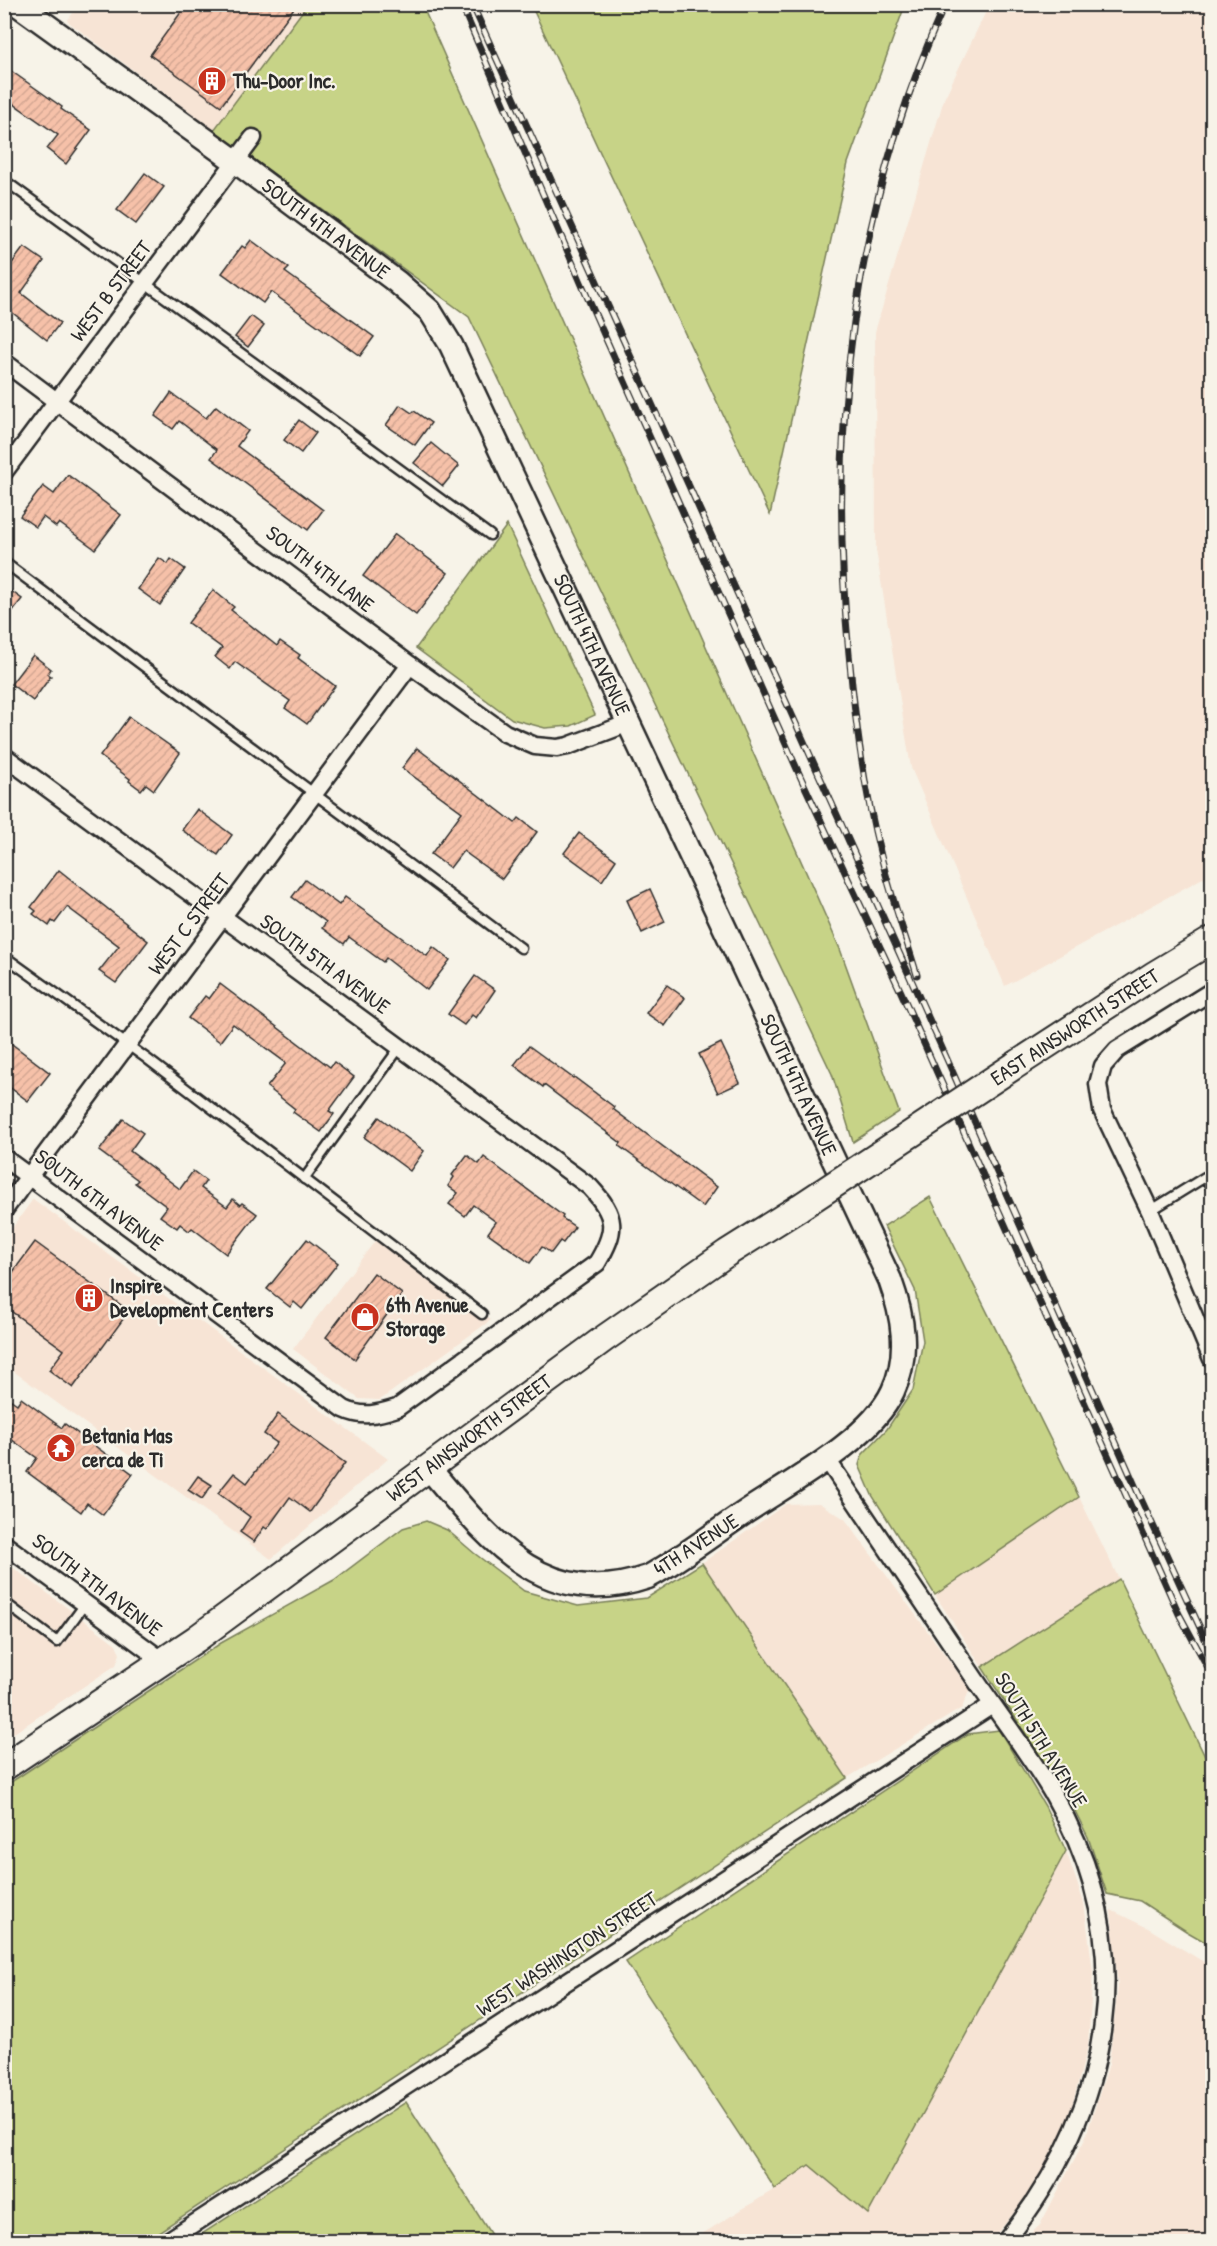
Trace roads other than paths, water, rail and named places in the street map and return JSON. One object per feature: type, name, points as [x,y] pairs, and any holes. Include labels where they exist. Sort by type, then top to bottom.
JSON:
[{"type":"main road","name":"EAST AINSWORTH STREET","points":[[940,1115],[1154,975],[1212,940]]},
{"type":"main road","name":"WEST AINSWORTH STREET","points":[[4,1767],[163,1661],[658,1300],[940,1115]]},
{"type":"street","name":"SOUTH 4TH AVENUE","points":[[17,4],[398,282],[430,311],[452,345],[898,1301],[904,1342],[901,1367],[893,1391],[880,1413],[847,1444]]},
{"type":"street","name":"WEST B STREET","points":[[4,472],[253,138]]},
{"type":"street","name":"SOUTH 4TH LANE","points":[[4,362],[505,734],[535,746],[557,748],[629,723]]},
{"type":"street","name":"WEST C STREET","points":[[4,1210],[410,665]]},
{"type":"street","name":"SOUTH 5TH AVENUE","points":[[4,756],[590,1187],[603,1201],[611,1216],[609,1242],[597,1263],[398,1408],[375,1415]]},
{"type":"street","points":[[1212,991],[1117,1050],[1103,1066],[1098,1084],[1102,1110],[1150,1211],[1212,1359]]},
{"type":"street","name":"SOUTH 6TH AVENUE","points":[[4,1158],[344,1409],[355,1414],[375,1415]]},
{"type":"street","name":"4TH AVENUE","points":[[428,1467],[491,1537],[522,1565],[542,1575],[562,1581],[592,1586],[610,1586],[638,1580],[658,1571],[847,1444]]},
{"type":"street","name":"SOUTH 5TH AVENUE","points":[[826,1458],[1054,1796],[1084,1860],[1102,1926],[1106,1995],[1098,2059],[1080,2118],[1052,2174],[1025,2216],[1005,2241]]},
{"type":"street","name":"SOUTH 7TH AVENUE","points":[[4,1544],[163,1661]]},
{"type":"street","name":"WEST WASHINGTON STREET","points":[[166,2241],[992,1704]]},
{"type":"lane","points":[[4,180],[490,535]]},
{"type":"lane","points":[[4,562],[521,948]]},
{"type":"lane","points":[[4,956],[128,1044],[482,1314]]},
{"type":"lane","points":[[304,1179],[400,1047]]},
{"type":"lane","points":[[1150,1211],[1205,1177],[1212,1188]]},
{"type":"lane","points":[[4,1602],[57,1642],[85,1604]]},
{"type":"railway","points":[[461,4],[586,294],[801,778],[901,992],[1179,1614],[1212,1675]]},
{"type":"railway","points":[[472,4],[1212,1654]]},
{"type":"railway","points":[[917,975],[881,856],[861,755],[849,654],[843,570],[842,487],[845,404],[854,323],[868,242],[888,162],[913,82],[945,4]]},
{"type":"place","name":"Thu-Door Inc.","points":[[212,81]]},
{"type":"place","name":"Inspire Development Centers","points":[[89,1298]]},
{"type":"place","name":"6th Avenue Storage","points":[[365,1317]]},
{"type":"place","name":"Betania Mas cerca de Ti","points":[[61,1448]]}]
